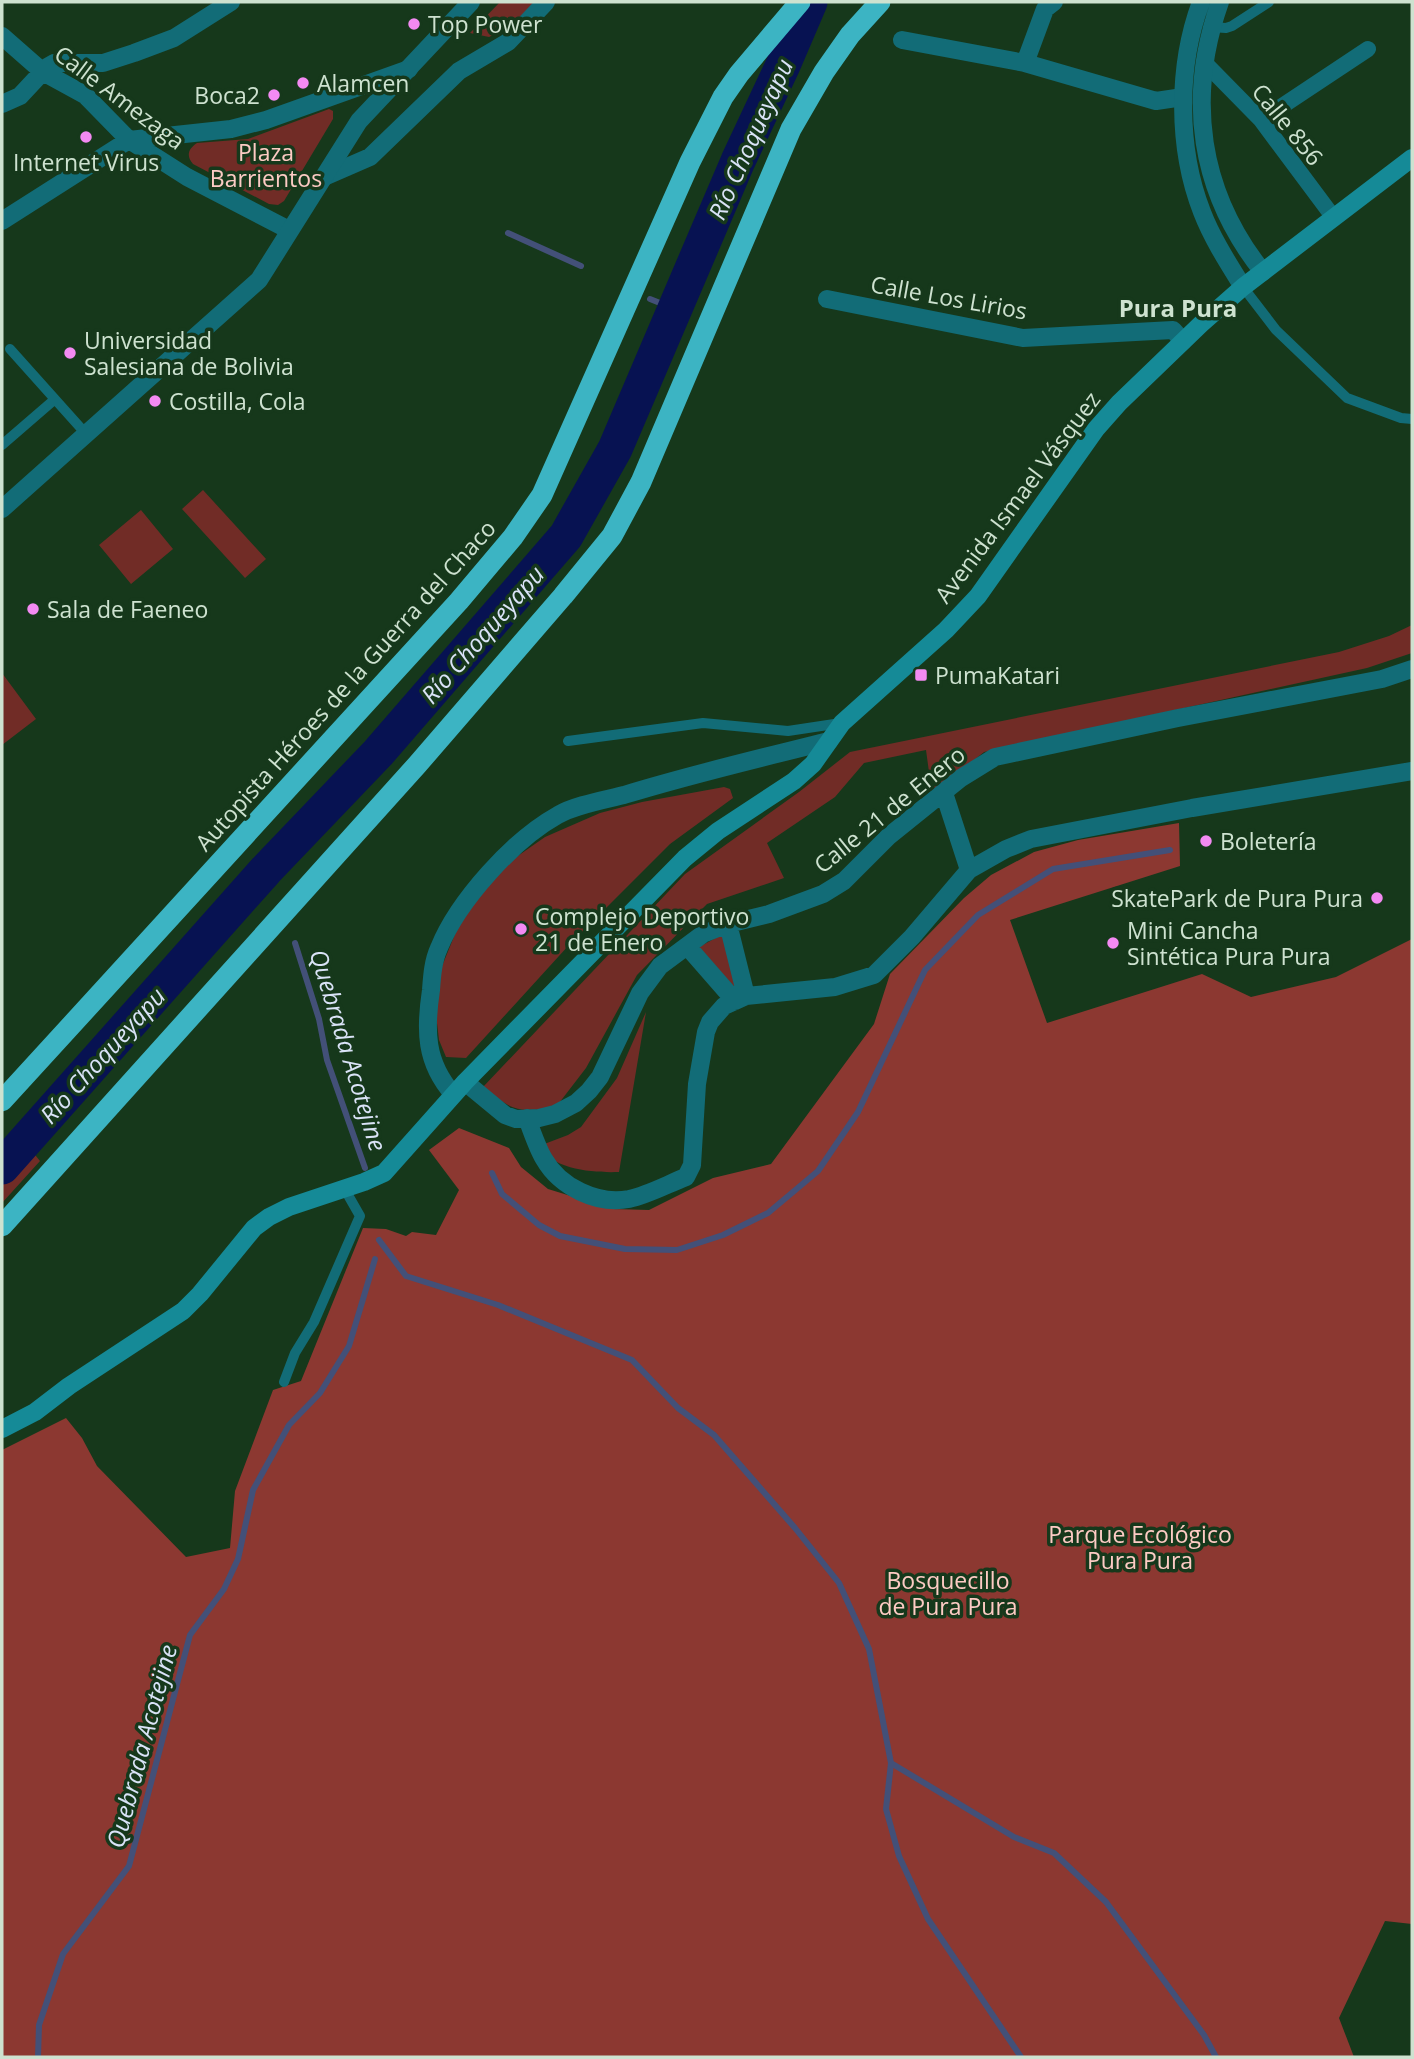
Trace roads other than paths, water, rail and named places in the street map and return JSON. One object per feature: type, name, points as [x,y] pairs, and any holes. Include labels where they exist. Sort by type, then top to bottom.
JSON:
[{"type":"highway","name":"Autopista Héroes de la Guerra del Chaco","points":[[2,1101],[441,622],[513,537],[542,495],[690,162],[723,97],[800,2]]},
{"type":"highway","points":[[2,1226],[417,765],[612,536],[641,482],[791,129],[850,35],[880,2]]},
{"type":"main road","name":"Avenida Ismael Vásquez","points":[[2,1429],[35,1412],[69,1386],[183,1311],[201,1294],[254,1228],[269,1217],[289,1207],[384,1173],[459,1088],[685,858],[718,831],[794,781],[813,764],[842,723],[946,630],[978,596],[1096,429],[1119,403],[1243,287],[1412,158]]},
{"type":"street","points":[[2,104],[20,96],[54,62],[103,63],[134,53],[174,38],[231,2]]},
{"type":"street","points":[[2,509],[259,280],[359,121],[471,2]]},
{"type":"street","points":[[324,177],[370,157],[459,71],[509,42],[547,2]]},
{"type":"street","points":[[1025,63],[1045,9],[1054,2]]},
{"type":"street","points":[[1201,2],[1183,78],[1187,157],[1201,211],[1224,258],[1243,287]]},
{"type":"street","points":[[1220,2],[1211,27],[1204,62],[1201,94],[1204,137],[1214,185],[1233,231],[1262,272]]},
{"type":"street","name":"Calle Amezaga","points":[[2,36],[43,72],[85,96],[129,140],[187,177],[289,230]]},
{"type":"street","points":[[902,40],[1025,63],[1156,101],[1183,97]]},
{"type":"street","points":[[1261,120],[1368,49]]},
{"type":"street","name":"Calle 856","points":[[1204,62],[1261,120],[1334,218]]},
{"type":"street","points":[[2,221],[129,140],[231,129],[267,120],[409,69]]},
{"type":"street","name":"Calle Los Lirios","points":[[827,299],[1023,338],[1173,330],[1183,341]]},
{"type":"street","name":"Calle 21 de Enero","points":[[527,1118],[555,1114],[576,1103],[589,1091],[600,1077],[640,993],[660,966],[704,934],[823,894],[844,881],[889,836],[961,778],[995,757],[1382,679],[1412,669]]},
{"type":"street","points":[[829,741],[560,813],[504,857],[456,915],[439,948],[427,1019],[428,1040],[441,1081],[459,1088],[505,1115],[516,1119],[527,1118],[544,1160],[569,1186],[591,1196],[630,1199],[686,1177],[692,1165],[698,1084],[706,1032],[715,1015],[724,1006],[740,999],[835,987],[874,975],[912,937],[969,870],[1006,849],[1031,839],[1192,808],[1412,771]]},
{"type":"street","points":[[944,793],[969,870]]},
{"type":"street","points":[[728,924],[740,999]]},
{"type":"street","points":[[687,946],[740,999]]},
{"type":"lane","points":[[1211,27],[1232,26],[1269,2]]},
{"type":"lane","points":[[1243,287],[1276,330],[1347,398],[1401,418],[1412,419]]},
{"type":"lane","points":[[10,349],[86,435]]},
{"type":"lane","points":[[2,445],[54,400]]},
{"type":"lane","points":[[568,741],[703,723],[788,731],[842,723]]},
{"type":"lane","points":[[284,1382],[295,1353],[314,1322],[360,1216],[344,1188]]},
{"type":"waterway","name":"Río Choqueyapu","points":[[2,1167],[266,870],[378,753],[566,536],[615,449],[738,161],[810,2]]},
{"type":"waterway","points":[[508,233],[581,266]]},
{"type":"waterway","points":[[650,299],[675,309]]},
{"type":"waterway","points":[[492,1173],[502,1194],[539,1225],[560,1236],[625,1249],[677,1250],[723,1235],[768,1213],[818,1171],[858,1112],[925,970],[978,915],[1053,869],[1170,850]]},
{"type":"waterway","name":"Quebrada Acotejine","points":[[295,943],[319,1019],[327,1060],[365,1168]]},
{"type":"waterway","points":[[379,1240],[406,1276],[498,1305],[632,1360],[678,1408],[714,1435],[839,1583],[869,1649],[891,1763],[886,1809],[899,1856],[928,1919],[1021,2057]]},
{"type":"waterway","name":"Quebrada Acotejine","points":[[38,2057],[39,2025],[63,1954],[129,1866],[190,1635],[224,1589],[238,1559],[253,1490],[289,1425],[320,1393],[349,1346],[375,1259]]},
{"type":"waterway","points":[[891,1763],[1014,1837],[1054,1853],[1106,1902],[1204,2035],[1216,2057]]},
{"type":"place","name":"Top Power","points":[[414,24]]},
{"type":"place","name":"Alamcen","points":[[303,83]]},
{"type":"place","name":"Boca2","points":[[274,95]]},
{"type":"place","name":"Internet Virus","points":[[86,137]]},
{"type":"place","name":"Universidad Salesiana de Bolivia","points":[[70,353]]},
{"type":"place","name":"Costilla, Cola","points":[[155,401]]},
{"type":"place","name":"Sala de Faeneo","points":[[33,609]]},
{"type":"place","name":"PumaKatari","points":[[921,675]]},
{"type":"place","name":"Boletería","points":[[1206,841]]},
{"type":"place","name":"SkatePark de Pura Pura","points":[[1377,898]]},
{"type":"place","name":"Complejo Deportivo 21 de Enero","points":[[521,929]]},
{"type":"place","name":"Mini Cancha Sintética Pura Pura","points":[[1113,943]]},
{"type":"district","name":"Pura Pura","points":[[1178,307]]},
{"type":"park label","name":"Plaza Barrientos","points":[[266,165]]},
{"type":"park label","name":"Parque Ecológico Pura Pura","points":[[1140,1547]]},
{"type":"park label","name":"Bosquecillo de Pura Pura","points":[[948,1593]]}]
